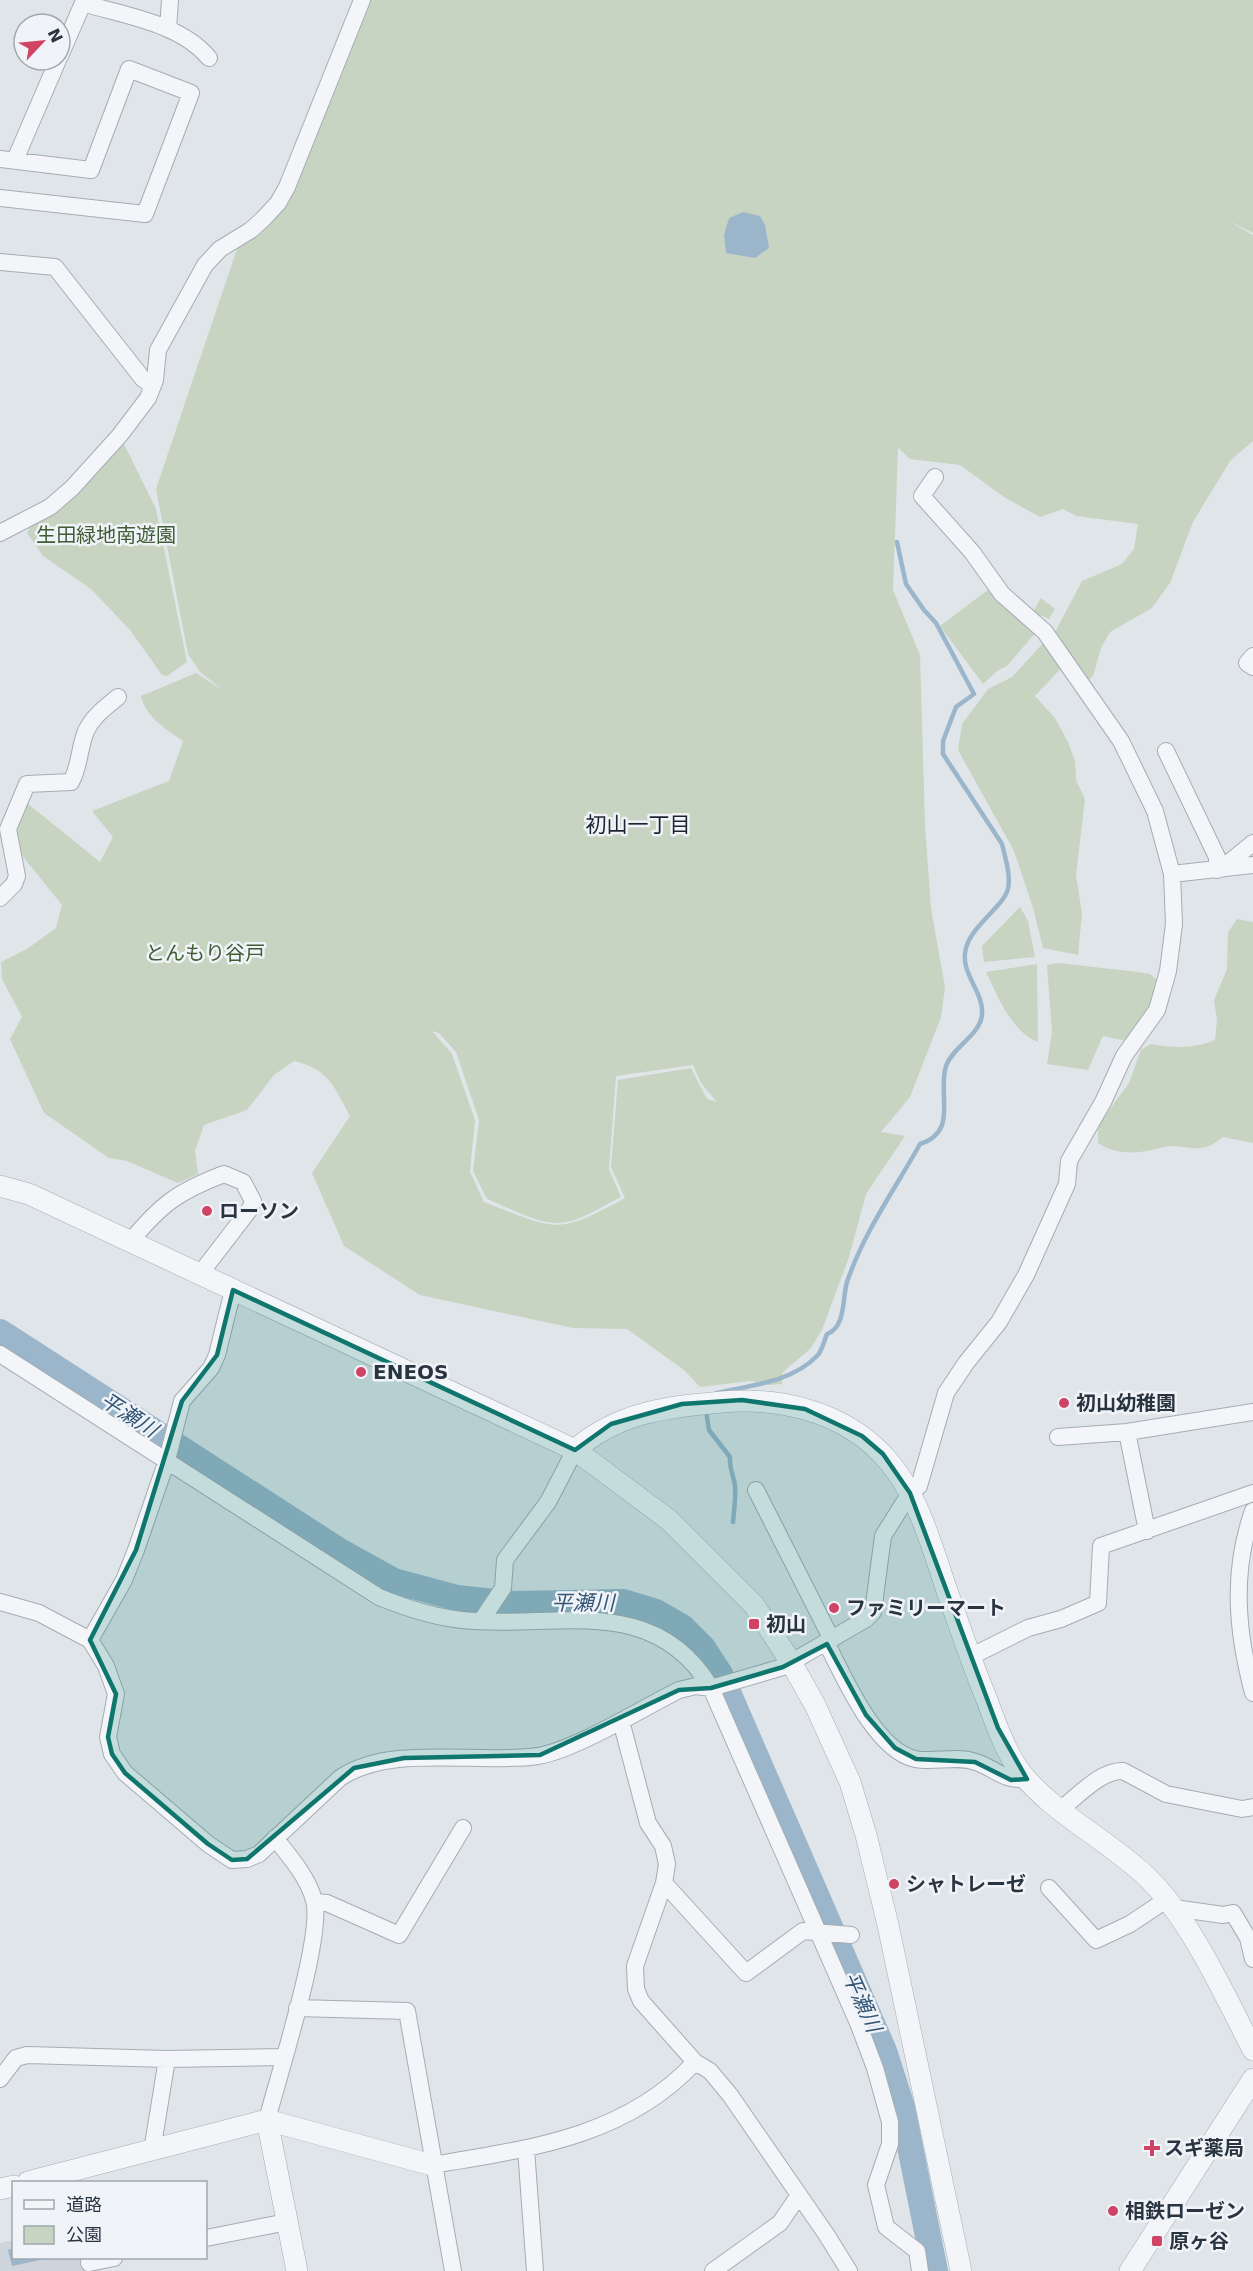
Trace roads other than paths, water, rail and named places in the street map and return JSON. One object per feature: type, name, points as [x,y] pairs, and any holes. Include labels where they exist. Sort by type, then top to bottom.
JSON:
[{"type":"street","points":[[168,29],[170,0]]},
{"type":"street","points":[[0,533],[50,507],[72,488],[138,413],[153,386],[158,350],[205,265],[220,249],[251,230],[278,203],[362,0]]},
{"type":"street","points":[[72,28],[83,3],[168,29],[197,44],[209,58]]},
{"type":"street","points":[[0,198],[145,214],[191,93],[129,69],[91,170],[8,159],[52,72]]},
{"type":"street","points":[[0,262],[55,267],[143,379],[153,386]]},
{"type":"street","points":[[0,1602],[39,1613],[90,1640],[106,1666],[116,1694],[108,1737],[112,1754],[125,1773],[208,1844],[232,1860],[247,1859],[259,1854],[340,1778],[354,1768],[377,1761],[404,1758],[476,1760],[540,1755],[564,1748],[679,1690],[696,1686],[711,1688],[792,1664],[866,1619],[873,1611],[883,1536],[910,1493],[919,1486],[946,1393],[966,1363],[999,1322],[1026,1275],[1067,1184],[1070,1161],[1103,1102],[1124,1056],[1156,1010],[1168,971],[1174,924],[1172,874],[1155,811],[1121,741],[1045,632],[1002,594],[972,552],[922,496],[935,477]]},
{"type":"street","points":[[1253,656],[1247,663],[1253,667]]},
{"type":"street","points":[[0,898],[14,884],[17,876],[8,829],[27,784],[71,782],[76,773],[86,732],[96,715],[118,697]]},
{"type":"street","points":[[1166,751],[1217,857],[1219,869]]},
{"type":"street","points":[[1219,869],[1253,843]]},
{"type":"street","points":[[1172,874],[1253,865]]},
{"type":"street","points":[[130,1242],[156,1213],[186,1189],[225,1174],[243,1182],[253,1201],[250,1209],[200,1274]]},
{"type":"street","points":[[0,1186],[29,1194],[575,1450],[669,1520],[754,1605],[792,1664],[845,1771],[866,1835],[961,2271]]},
{"type":"street","points":[[90,1640],[124,1580],[168,1457],[183,1401],[211,1368],[217,1355],[233,1290]]},
{"type":"street","points":[[0,1354],[168,1457],[379,1597],[430,1614],[482,1621],[615,1622],[638,1627],[668,1640],[701,1671],[711,1688],[858,2024],[890,2122],[890,2144],[876,2185],[886,2226],[916,2251],[921,2271]]},
{"type":"street","points":[[482,1621],[502,1589],[505,1560],[548,1502],[575,1450],[596,1432],[611,1424],[682,1404],[742,1400],[775,1402],[833,1419],[862,1436],[883,1455],[910,1493],[930,1542],[970,1657],[998,1728],[1016,1766],[1061,1809],[1123,1855],[1152,1882],[1170,1904],[1253,2050]]},
{"type":"street","points":[[1058,1437],[1127,1432],[1253,1412]]},
{"type":"street","points":[[1127,1432],[1147,1531]]},
{"type":"street","points":[[756,1490],[866,1715],[895,1748],[916,1759],[975,1762],[1011,1780],[1027,1779]]},
{"type":"street","points":[[970,1657],[1028,1628],[1061,1619],[1098,1603],[1101,1546],[1253,1493]]},
{"type":"street","points":[[1253,1511],[1242,1550],[1238,1618],[1253,1693]]},
{"type":"street","points":[[621,1721],[648,1823],[663,1846],[667,1864],[664,1883],[638,1952],[634,1972],[636,1989],[649,2013],[695,2062],[710,2071],[729,2095],[849,2271]]},
{"type":"street","points":[[1061,1809],[1105,1775],[1116,1771],[1129,1774],[1166,1794],[1242,1809],[1253,1807]]},
{"type":"street","points":[[315,1902],[327,1904],[399,1935],[462,1828]]},
{"type":"street","points":[[275,1838],[306,1878],[315,1902],[310,1947],[297,2008],[267,2120],[297,2271]]},
{"type":"street","points":[[664,1883],[746,1972],[802,1931],[848,1934]]},
{"type":"street","points":[[1049,1888],[1096,1940],[1170,1904],[1223,1915],[1233,1913],[1248,1938],[1253,1959]]},
{"type":"street","points":[[297,2008],[407,2011],[432,2165],[453,2271]]},
{"type":"street","points":[[0,2079],[16,2058],[27,2055],[167,2059],[284,2057]]},
{"type":"street","points":[[152,2151],[167,2059]]},
{"type":"street","points":[[53,2180],[267,2120],[432,2165],[526,2149],[571,2138],[621,2119],[676,2083],[695,2062]]},
{"type":"street","points":[[1130,2271],[1253,2079]]},
{"type":"street","points":[[526,2149],[535,2271]]},
{"type":"street","points":[[713,2271],[737,2264],[780,2223],[799,2195]]},
{"type":"street","points":[[207,2238],[287,2222]]},
{"type":"street","points":[[89,2264],[110,2259]]},
{"type":"water","points":[[743,212],[760,216],[765,225],[769,248],[755,258],[726,253],[724,235],[729,218]]},
{"type":"water","points":[[12,2248],[12,2259],[44,2259],[12,2266],[8,2250]]},
{"type":"waterway","points":[[717,1393],[783,1377],[807,1365],[819,1354],[827,1334],[833,1330],[840,1319],[847,1282],[871,1228],[920,1144],[932,1138],[939,1131],[943,1122],[946,1066],[954,1052],[977,1028],[982,1014],[982,1006],[966,966],[966,948],[974,932],[1005,896],[1009,884],[1007,866],[1002,844],[943,754],[943,741],[956,707],[974,694],[936,623],[906,584],[897,542]]},
{"type":"waterway","name":"平瀬川","points":[[0,1332],[338,1550],[394,1581],[457,1598],[513,1604],[623,1602],[656,1612],[682,1627],[703,1648],[720,1674],[884,2051],[902,2107],[935,2271]]},
{"type":"waterway","points":[[706,1411],[709,1430],[730,1457],[735,1490],[733,1522]]},
{"type":"place","name":"ローソン","points":[[207,1211]]},
{"type":"place","name":"ENEOS","points":[[361,1372]]},
{"type":"place","name":"初山幼稚園","points":[[1064,1403]]},
{"type":"place","name":"ファミリーマート","points":[[834,1608]]},
{"type":"place","name":"初山","points":[[754,1624]]},
{"type":"place","name":"シャトレーゼ","points":[[894,1884]]},
{"type":"place","name":"スギ薬局","points":[[1152,2148]]},
{"type":"place","name":"相鉄ローゼン","points":[[1113,2211]]},
{"type":"place","name":"原ヶ谷","points":[[1157,2241]]},
{"type":"district","name":"初山一丁目","points":[[638,825]]},
{"type":"park label","name":"生田緑地南遊園","points":[[106,535]]},
{"type":"park label","name":"とんもり谷戸","points":[[205,953]]}]
